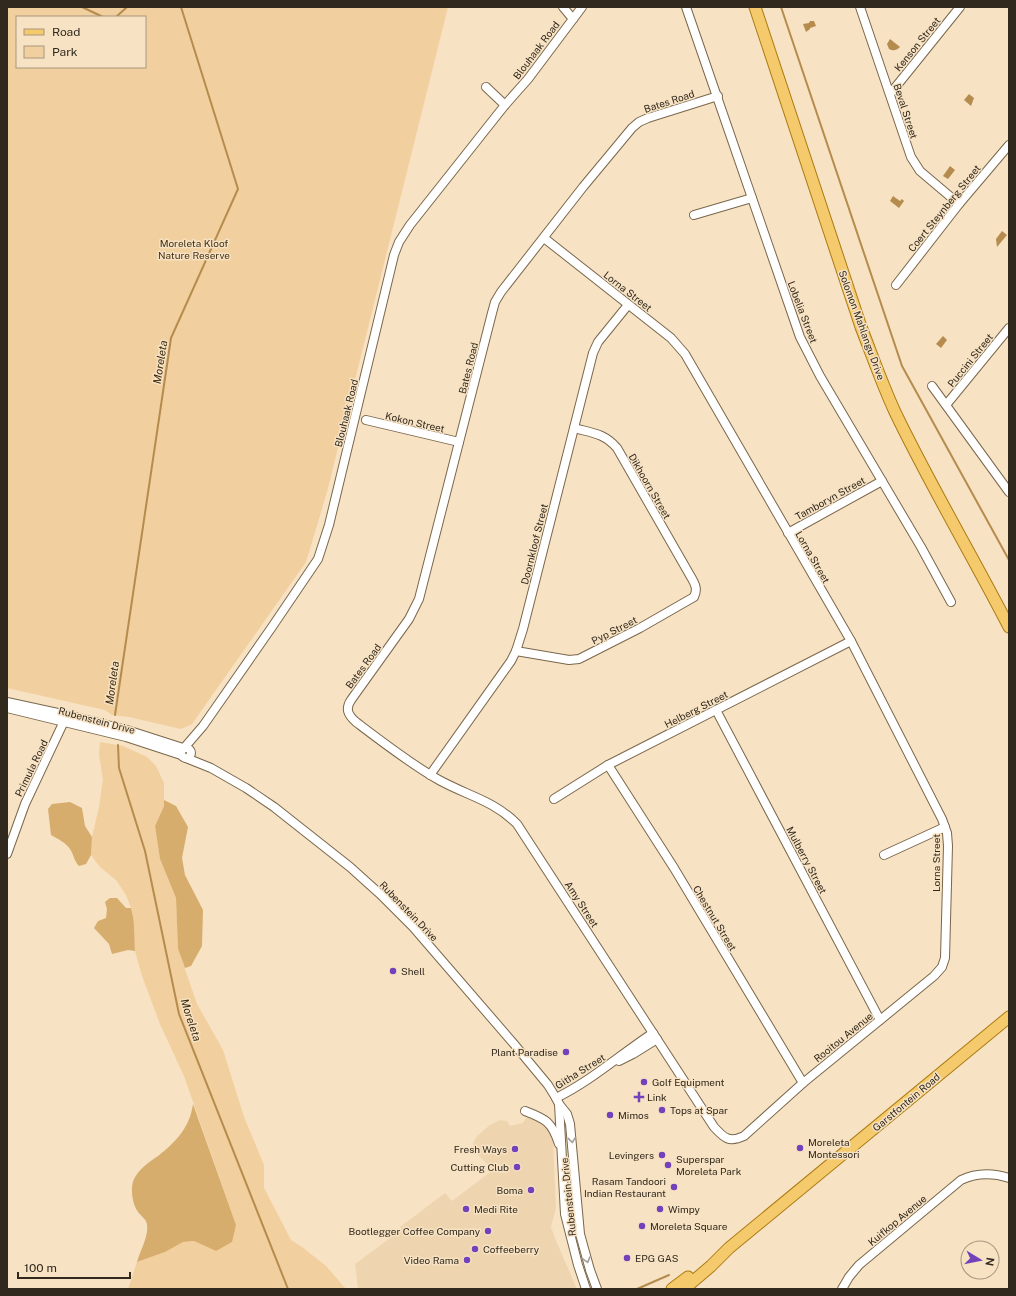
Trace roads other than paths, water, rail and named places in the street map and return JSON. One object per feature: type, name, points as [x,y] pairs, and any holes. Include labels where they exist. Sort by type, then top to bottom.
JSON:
[{"type":"main road","name":"Solomon Mahlangu Drive","points":[[755,7],[858,319],[882,381],[913,448],[1009,627]]},
{"type":"main road","name":"Garstfontein Road","points":[[684,1289],[729,1248],[1009,1017]]},
{"type":"main road","name":"Garstfontein Road","points":[[672,1289],[717,1254],[729,1248]]},
{"type":"street","points":[[563,7],[573,18]]},
{"type":"street","name":"Blouhaak Road","points":[[186,752],[202,726],[314,566],[320,554],[331,517],[380,310],[394,255],[399,242],[410,225],[505,105],[528,79],[582,7]]},
{"type":"street","name":"Lobelia Street","points":[[686,7],[802,341],[836,403],[921,547],[951,602]]},
{"type":"street","name":"Beval Street","points":[[860,7],[907,149],[914,163],[920,171],[960,204]]},
{"type":"street","name":"Kenson Street","points":[[890,94],[960,7]]},
{"type":"street","points":[[486,87],[505,105]]},
{"type":"street","name":"Bates Road","points":[[356,722],[350,716],[348,704],[409,619],[419,599],[495,302],[501,292],[582,187],[632,128],[639,122],[658,114],[718,96]]},
{"type":"street","name":"Coert Steynberg Street","points":[[896,285],[1009,145]]},
{"type":"street","points":[[694,214],[752,198]]},
{"type":"street","name":"Lorna Street","points":[[544,238],[671,338],[685,354],[851,641],[945,827],[948,837],[945,949]]},
{"type":"street","name":"Doornkloof Street","points":[[430,775],[511,660],[516,650],[525,621],[593,354],[598,342],[628,305]]},
{"type":"street","name":"Puccini Street","points":[[946,405],[1009,328]]},
{"type":"street","points":[[932,386],[1009,492]]},
{"type":"street","name":"Kokon Street","points":[[366,420],[459,442]]},
{"type":"street","name":"Dikhoorn Street","points":[[574,428],[598,434],[610,440],[691,577]]},
{"type":"street","name":"Tamboryn Street","points":[[788,533],[882,481]]},
{"type":"street","name":"Pyp Street","points":[[516,650],[569,660],[579,659],[640,628],[694,597],[697,589],[691,577]]},
{"type":"street","name":"Helberg Street","points":[[554,799],[608,765],[851,641]]},
{"type":"street","name":"Rubenstein Drive","points":[[7,702],[66,718],[126,737],[186,752],[246,788],[274,807],[343,862],[380,894],[413,927],[514,1044],[567,1114],[570,1124],[580,1234],[588,1265],[597,1289]]},
{"type":"street","name":"Rubenstein Drive","points":[[7,708],[66,718]]},
{"type":"street","name":"Mulberry Street","points":[[716,710],[880,1020]]},
{"type":"street","name":"Primula Road","points":[[7,854],[16,825],[25,804],[66,718]]},
{"type":"street","name":"Amy Street","points":[[356,722],[430,775],[495,806],[507,814],[517,824],[721,1135],[730,1140],[738,1139],[744,1136]]},
{"type":"street","name":"Chestnut Street","points":[[608,765],[674,868],[803,1083]]},
{"type":"street","points":[[7,823],[16,825]]},
{"type":"street","points":[[884,855],[945,827]]},
{"type":"street","name":"Rooitou Avenue","points":[[744,1136],[803,1083],[940,970],[943,964],[945,949]]},
{"type":"street","name":"Githa Street","points":[[558,1101],[614,1062],[629,1048],[655,1036]]},
{"type":"street","name":"Rubenstein Drive","points":[[558,1101],[565,1214],[578,1265],[586,1289]]},
{"type":"street","points":[[525,1110],[551,1124],[562,1152]]},
{"type":"street","name":"Kuifkop Avenue","points":[[842,1289],[849,1277],[859,1265],[961,1180],[974,1175],[998,1175],[1009,1178]]},
{"type":"waterway","points":[[82,7],[101,16]]},
{"type":"waterway","points":[[117,16],[127,7]]},
{"type":"waterway","name":"Moreleta","points":[[115,715],[171,338],[238,189],[181,7]]},
{"type":"waterway","points":[[781,7],[902,366],[1009,560]]},
{"type":"waterway","name":"Moreleta","points":[[118,745],[119,768],[145,851],[179,1014],[288,1289]]},
{"type":"waterway","points":[[637,1289],[669,1275]]},
{"type":"place","name":"Shell","points":[[393,971]]},
{"type":"place","name":"Plant Paradise","points":[[566,1052]]},
{"type":"place","name":"Golf Equipment","points":[[644,1082]]},
{"type":"place","name":"Link","points":[[639,1097]]},
{"type":"place","name":"Tops at Spar","points":[[662,1110]]},
{"type":"place","name":"Mimos","points":[[610,1115]]},
{"type":"place","name":"Moreleta Montessori","points":[[800,1148]]},
{"type":"place","name":"Fresh Ways","points":[[515,1149]]},
{"type":"place","name":"Levingers","points":[[662,1155]]},
{"type":"place","name":"Superspar Moreleta Park","points":[[668,1165]]},
{"type":"place","name":"Cutting Club","points":[[517,1167]]},
{"type":"place","name":"Rasam Tandoori Indian Restaurant","points":[[674,1187]]},
{"type":"place","name":"Boma","points":[[531,1190]]},
{"type":"place","name":"Medi Rite","points":[[466,1209]]},
{"type":"place","name":"Wimpy","points":[[660,1209]]},
{"type":"place","name":"Moreleta Square","points":[[642,1226]]},
{"type":"place","name":"Bootlegger Coffee Company","points":[[488,1231]]},
{"type":"place","name":"Coffeeberry","points":[[475,1249]]},
{"type":"place","name":"EPG GAS","points":[[627,1258]]},
{"type":"place","name":"Video Rama","points":[[467,1260]]},
{"type":"park label","name":"Moreleta Kloof Nature Reserve","points":[[194,248]]}]
